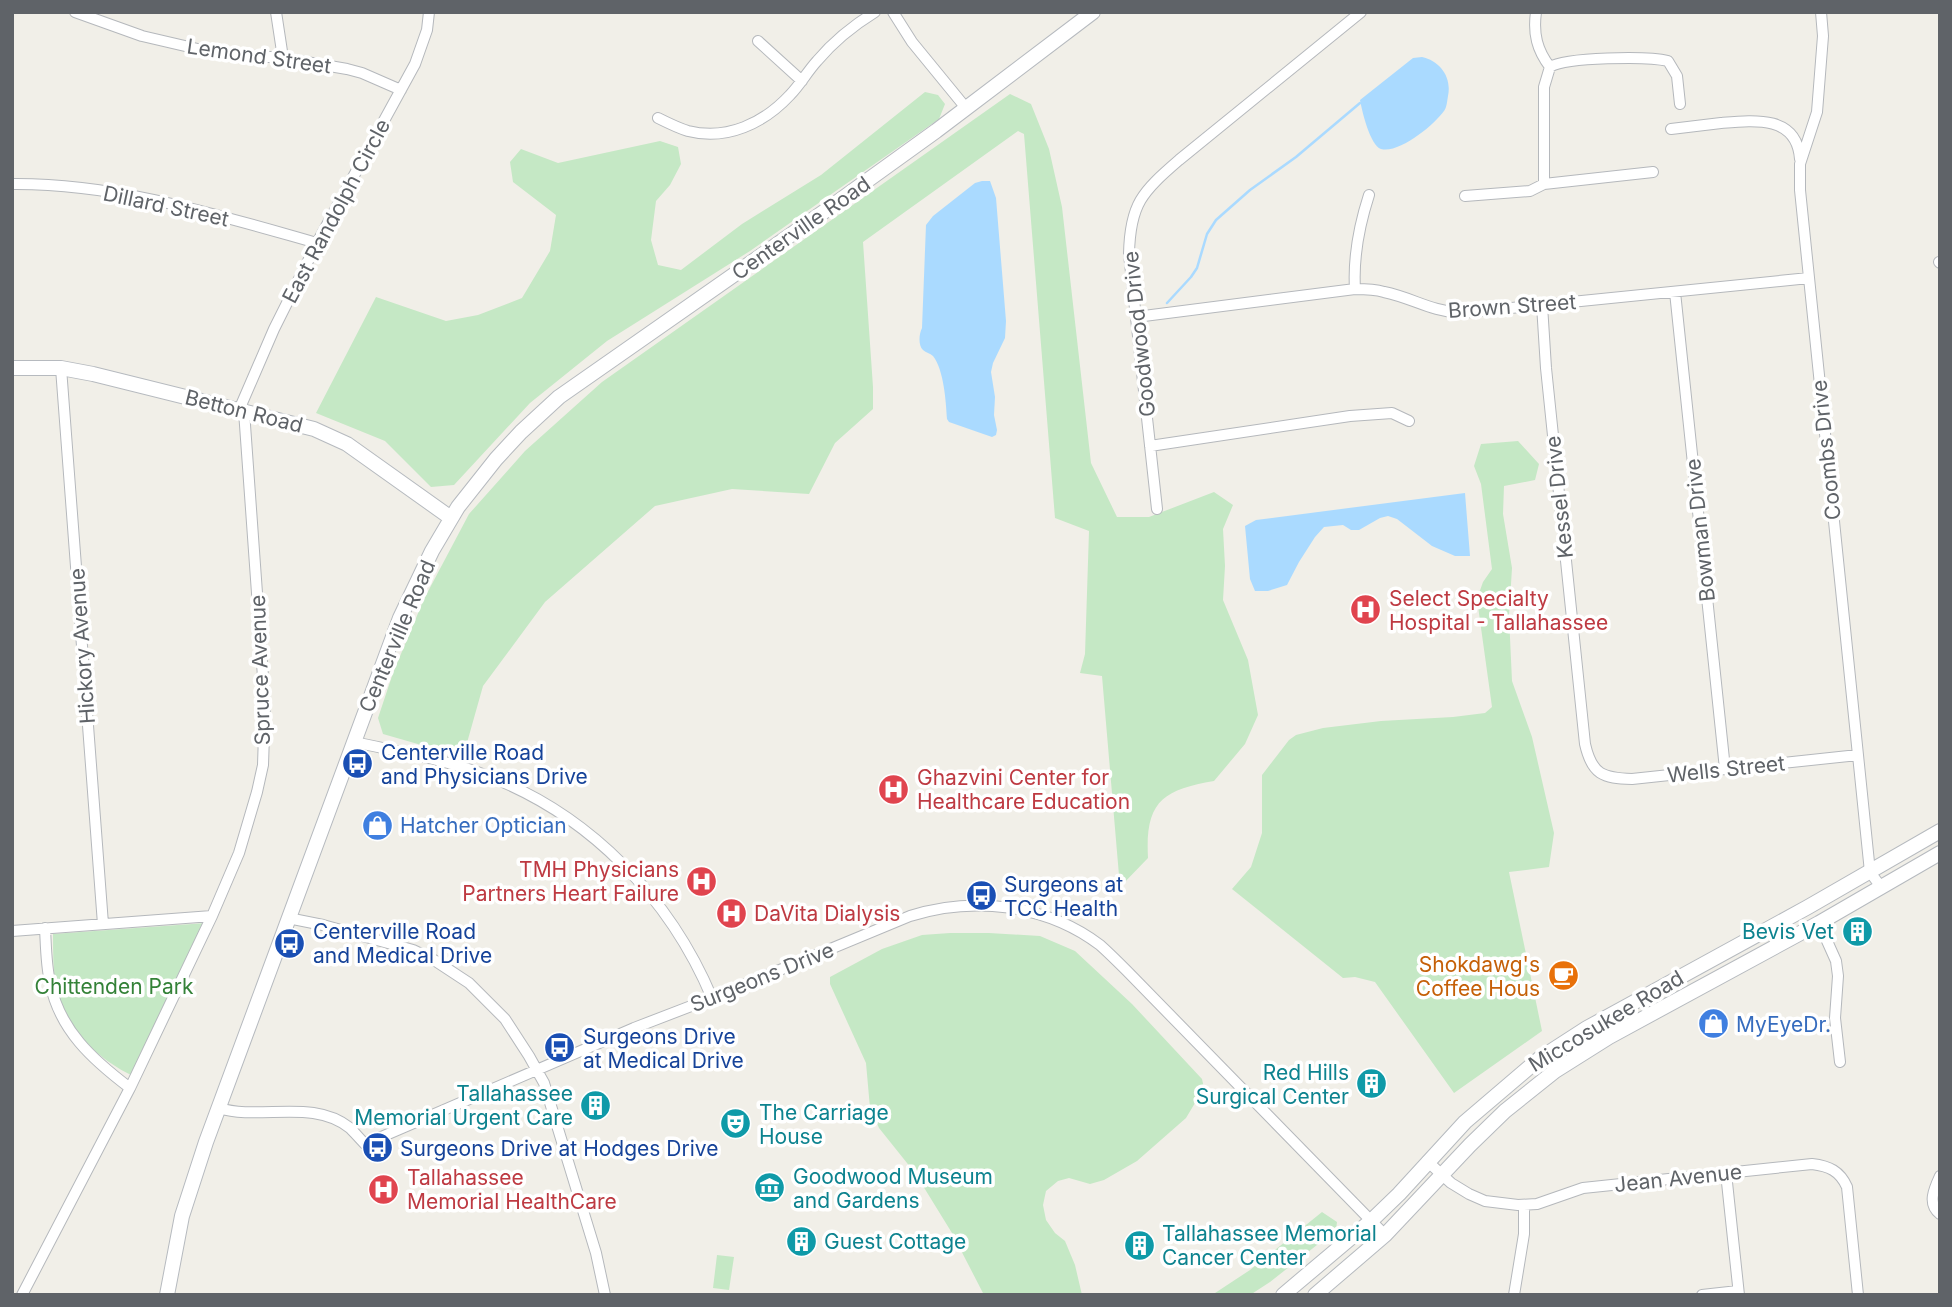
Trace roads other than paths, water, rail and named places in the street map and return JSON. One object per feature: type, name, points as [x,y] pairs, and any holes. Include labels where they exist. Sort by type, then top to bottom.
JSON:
[{"type":"street","name":"Lemond Street","points":[[75,12],[142,36],[215,53],[283,58],[347,69],[401,90]]},
{"type":"street","points":[[276,12],[283,58]]},
{"type":"street","name":"East Randolph Circle","points":[[242,411],[274,330],[317,243],[422,47],[429,12]]},
{"type":"street","points":[[658,118],[686,130],[701,133],[740,129],[770,114],[791,95],[818,60],[842,36],[875,12]]},
{"type":"street","points":[[892,12],[912,42],[966,108]]},
{"type":"street","name":"Centerville Road","points":[[167,1295],[182,1216],[206,1142],[400,618],[451,518],[496,459],[559,397],[814,219],[1093,12]]},
{"type":"street","name":"Goodwood Drive","points":[[1157,509],[1129,254],[1129,234],[1136,206],[1145,193],[1178,160],[1361,12]]},
{"type":"street","points":[[1536,12],[1535,38],[1550,67]]},
{"type":"street","name":"Coombs Drive","points":[[1821,12],[1823,36],[1817,112],[1800,164],[1800,190],[1871,872],[1881,887]]},
{"type":"street","points":[[758,41],[802,81]]},
{"type":"street","points":[[1544,184],[1544,87],[1553,65],[1620,59],[1668,61],[1677,76],[1680,104]]},
{"type":"street","points":[[1671,129],[1759,121],[1779,126],[1797,141],[1800,164]]},
{"type":"street","points":[[1465,196],[1530,191],[1544,184],[1653,172]]},
{"type":"street","name":"Dillard Street","points":[[12,184],[131,195],[202,210],[317,243]]},
{"type":"street","points":[[1355,289],[1358,235],[1369,195]]},
{"type":"street","name":"Brown Street","points":[[1136,317],[1355,289],[1382,291],[1443,312],[1470,312],[1808,278]]},
{"type":"street","name":"Bowman Drive","points":[[1675,292],[1725,769]]},
{"type":"street","name":"Kessel Drive","points":[[1542,305],[1546,368],[1585,744],[1588,758],[1596,771]]},
{"type":"street","name":"Betton Road","points":[[12,368],[61,368],[103,376],[313,429],[347,444],[451,518]]},
{"type":"street","name":"Hickory Avenue","points":[[61,368],[103,924]]},
{"type":"street","name":"Spruce Avenue","points":[[22,1295],[130,1088],[212,916],[250,821],[263,765],[265,705],[242,411]]},
{"type":"street","points":[[1150,446],[1350,416],[1392,413],[1409,421]]},
{"type":"street","points":[[354,742],[436,760],[486,775],[563,815],[611,852],[649,893],[689,950],[712,998]]},
{"type":"street","name":"Wells Street","points":[[1596,771],[1605,777],[1632,779],[1858,755]]},
{"type":"street","name":"Miccosukee Road","points":[[1283,1295],[1372,1220],[1465,1122],[1514,1078],[1565,1041],[1940,831]]},
{"type":"street","name":"Miccosukee Road","points":[[1320,1293],[1385,1235],[1504,1111],[1555,1071],[1940,853]]},
{"type":"street","name":"Surgeons Drive","points":[[219,1108],[230,1112],[316,1114],[339,1121],[365,1144],[634,1028],[927,911],[974,905],[1001,906],[1034,913],[1078,931],[1100,945],[1385,1235]]},
{"type":"street","points":[[12,930],[212,916]]},
{"type":"street","points":[[288,918],[403,947],[434,960],[469,983],[499,1012],[517,1035],[544,1083],[597,1253],[605,1295]]},
{"type":"street","points":[[1819,923],[1836,961],[1838,976],[1835,1018],[1840,1062]]},
{"type":"street","points":[[45,928],[49,979],[57,1009],[88,1054],[130,1088]]},
{"type":"street","points":[[1587,1028],[1595,1046]]},
{"type":"street","name":"Jean Avenue","points":[[1427,1161],[1451,1184],[1485,1201],[1524,1205],[1549,1200],[1583,1188],[1812,1164],[1826,1165],[1843,1179],[1847,1187],[1858,1295]]},
{"type":"street","points":[[1702,1295],[1738,1293],[1726,1173]]},
{"type":"street","points":[[1940,1177],[1932,1199],[1940,1214]]},
{"type":"street","points":[[1514,1295],[1524,1234],[1524,1205]]},
{"type":"water","points":[[1422,57],[1434,62],[1446,76],[1449,89],[1445,109],[1416,137],[1397,147],[1381,149],[1370,135],[1360,100],[1413,58]]},
{"type":"water","points":[[990,181],[996,198],[1006,321],[1005,338],[991,372],[997,430],[992,437],[949,422],[940,369],[933,356],[921,348],[920,339],[926,225],[933,216],[975,183]]},
{"type":"water","points":[[1465,493],[1470,556],[1455,556],[1432,546],[1397,519],[1388,516],[1359,530],[1351,530],[1343,525],[1324,527],[1299,562],[1287,585],[1268,591],[1255,591],[1250,579],[1245,526],[1256,520]]},
{"type":"waterway","points":[[1167,303],[1197,268],[1207,234],[1216,220],[1360,103]]},
{"type":"place","name":"Select Specialty Hospital - Tallahassee","points":[[1366,610]]},
{"type":"place","name":"Centerville Road and Physicians Drive","points":[[358,764]]},
{"type":"place","name":"Ghazvini Center for Healthcare Education","points":[[894,789]]},
{"type":"place","name":"Hatcher Optician","points":[[377,825]]},
{"type":"place","name":"TMH Physicians Partners Heart Failure","points":[[702,881]]},
{"type":"place","name":"Surgeons at TCC Health","points":[[981,896]]},
{"type":"place","name":"DaVita Dialysis","points":[[731,913]]},
{"type":"place","name":"Bevis Vet","points":[[1857,931]]},
{"type":"place","name":"Centerville Road and Medical Drive","points":[[290,943]]},
{"type":"place","name":"Shokdawg's Coffee Hous","points":[[1563,976]]},
{"type":"place","name":"MyEyeDr.","points":[[1713,1024]]},
{"type":"place","name":"Surgeons Drive at Medical Drive","points":[[560,1048]]},
{"type":"place","name":"Red Hills Surgical Center","points":[[1372,1084]]},
{"type":"place","name":"Tallahassee Memorial Urgent Care","points":[[596,1105]]},
{"type":"place","name":"The Carriage House","points":[[736,1124]]},
{"type":"place","name":"Surgeons Drive at Hodges Drive","points":[[377,1148]]},
{"type":"place","name":"Goodwood Museum and Gardens","points":[[770,1188]]},
{"type":"place","name":"Tallahassee Memorial HealthCare","points":[[384,1189]]},
{"type":"place","name":"Guest Cottage","points":[[801,1241]]},
{"type":"place","name":"Tallahassee Memorial Cancer Center","points":[[1139,1245]]},
{"type":"park label","name":"Chittenden Park","points":[[114,986]]}]
